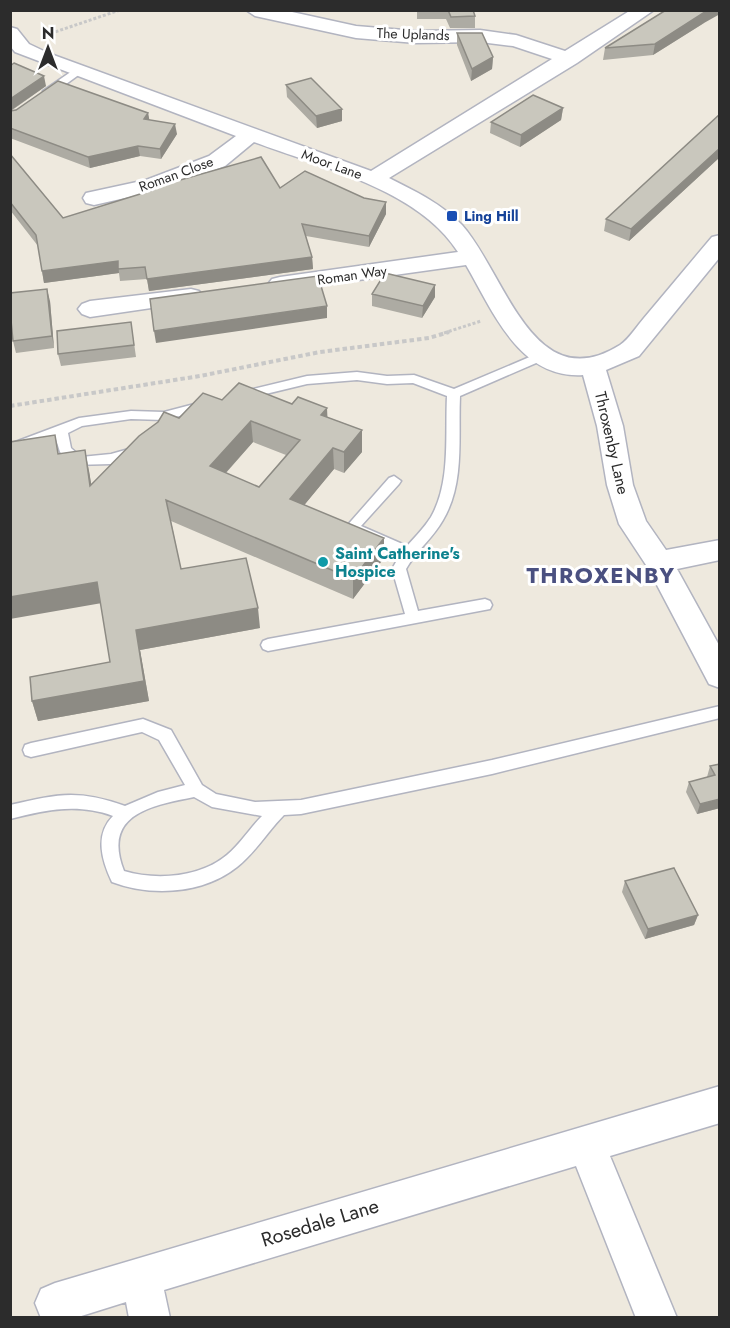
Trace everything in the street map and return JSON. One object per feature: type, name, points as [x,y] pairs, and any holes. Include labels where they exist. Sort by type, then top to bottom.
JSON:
[{"type":"street","name":"The Uplands","points":[[255,10],[356,32],[416,37],[489,37],[516,42],[570,59]]},
{"type":"street","points":[[373,179],[494,102],[570,59],[645,10]]},
{"type":"street","name":"Moor Lane","points":[[15,38],[41,57],[373,179],[418,200],[443,219],[462,241],[527,348],[539,357]]},
{"type":"street","name":"Roman Close","points":[[91,198],[152,185],[216,161],[250,135]]},
{"type":"street","points":[[539,357],[550,364],[593,367],[610,362],[630,350],[720,242]]},
{"type":"street","name":"Roman Way","points":[[253,288],[472,257]]},
{"type":"street","points":[[87,311],[218,292]]},
{"type":"street","name":"Throxenby Lane","points":[[593,367],[610,426],[623,495],[633,524],[659,562],[720,676]]},
{"type":"street","points":[[659,562],[720,550]]},
{"type":"street","name":"Rosedale Lane","points":[[55,1303],[720,1104]]},
{"type":"street","points":[[586,1144],[657,1317]]},
{"type":"street","points":[[141,1277],[150,1317]]},
{"type":"lane","points":[[41,97],[79,71]]},
{"type":"lane","points":[[10,449],[23,446],[45,434],[61,431],[80,422],[131,415],[162,422],[224,400],[307,380],[357,376],[387,380],[414,379],[454,394],[539,357]]},
{"type":"lane","points":[[413,618],[399,569],[408,553],[426,535],[444,504],[450,478],[454,394]]},
{"type":"lane","points":[[61,431],[61,441],[66,451],[78,462],[125,456],[150,442]]},
{"type":"lane","points":[[394,481],[352,528],[408,553]]},
{"type":"lane","points":[[268,645],[485,605]]},
{"type":"lane","points":[[31,750],[143,725],[165,735],[196,790],[212,800],[255,809],[278,810],[492,767],[720,712]]},
{"type":"lane","points":[[196,790],[159,797],[125,813],[113,824],[107,845],[111,865],[118,877],[132,883],[158,885],[213,872],[231,862],[262,825],[278,810]]},
{"type":"lane","points":[[10,812],[69,799],[82,799],[125,813]]},
{"type":"path","points":[[15,38],[120,10]]},
{"type":"path","points":[[10,406],[200,376],[320,352],[429,338],[507,313]]},
{"type":"building","points":[[448,10],[473,10],[475,16],[451,17]]},
{"type":"building","points":[[666,10],[708,10],[655,44],[605,48]]},
{"type":"building","points":[[457,33],[482,33],[493,57],[472,69]]},
{"type":"building","points":[[14,63],[44,76],[10,99],[10,66]]},
{"type":"building","points":[[311,78],[342,109],[316,116],[286,85]]},
{"type":"building","points":[[58,81],[148,113],[144,119],[175,124],[160,149],[138,146],[88,157],[10,128],[10,111],[16,110]]},
{"type":"building","points":[[533,95],[563,108],[521,135],[491,122]]},
{"type":"building","points":[[720,114],[720,148],[631,229],[606,219]]},
{"type":"building","points":[[10,154],[63,218],[153,190],[152,188],[261,157],[280,188],[305,171],[364,198],[386,202],[369,236],[302,224],[312,257],[147,279],[145,267],[118,269],[118,261],[42,271],[36,235],[10,202]]},
{"type":"building","points":[[385,273],[435,285],[423,306],[372,294]]},
{"type":"building","points":[[318,276],[327,306],[154,331],[150,299]]},
{"type":"building","points":[[47,289],[52,336],[13,341],[10,293]]},
{"type":"building","points":[[131,322],[134,345],[58,354],[57,331]]},
{"type":"building","name":"Saint Catherine's Hospice","points":[[239,383],[292,404],[298,397],[327,408],[321,415],[362,430],[344,452],[333,448],[290,499],[384,538],[353,579],[166,500],[181,569],[246,558],[258,608],[136,630],[144,681],[32,701],[30,677],[110,662],[97,582],[10,597],[10,442],[55,435],[58,454],[85,450],[90,486],[139,436],[158,422],[164,412],[179,418],[203,393],[222,400]],"holes":[[[251,421],[300,440],[259,487],[210,466]]]},
{"type":"building","points":[[720,764],[720,799],[700,804],[689,782],[715,775],[710,766]]},
{"type":"building","points":[[674,868],[698,915],[648,929],[625,881]]},
{"type":"place","name":"Ling Hill","points":[[452,216]]},
{"type":"place","name":"Saint Catherine's Hospice","points":[[323,562]]},
{"type":"district","name":"THROXENBY","points":[[601,575]]}]
